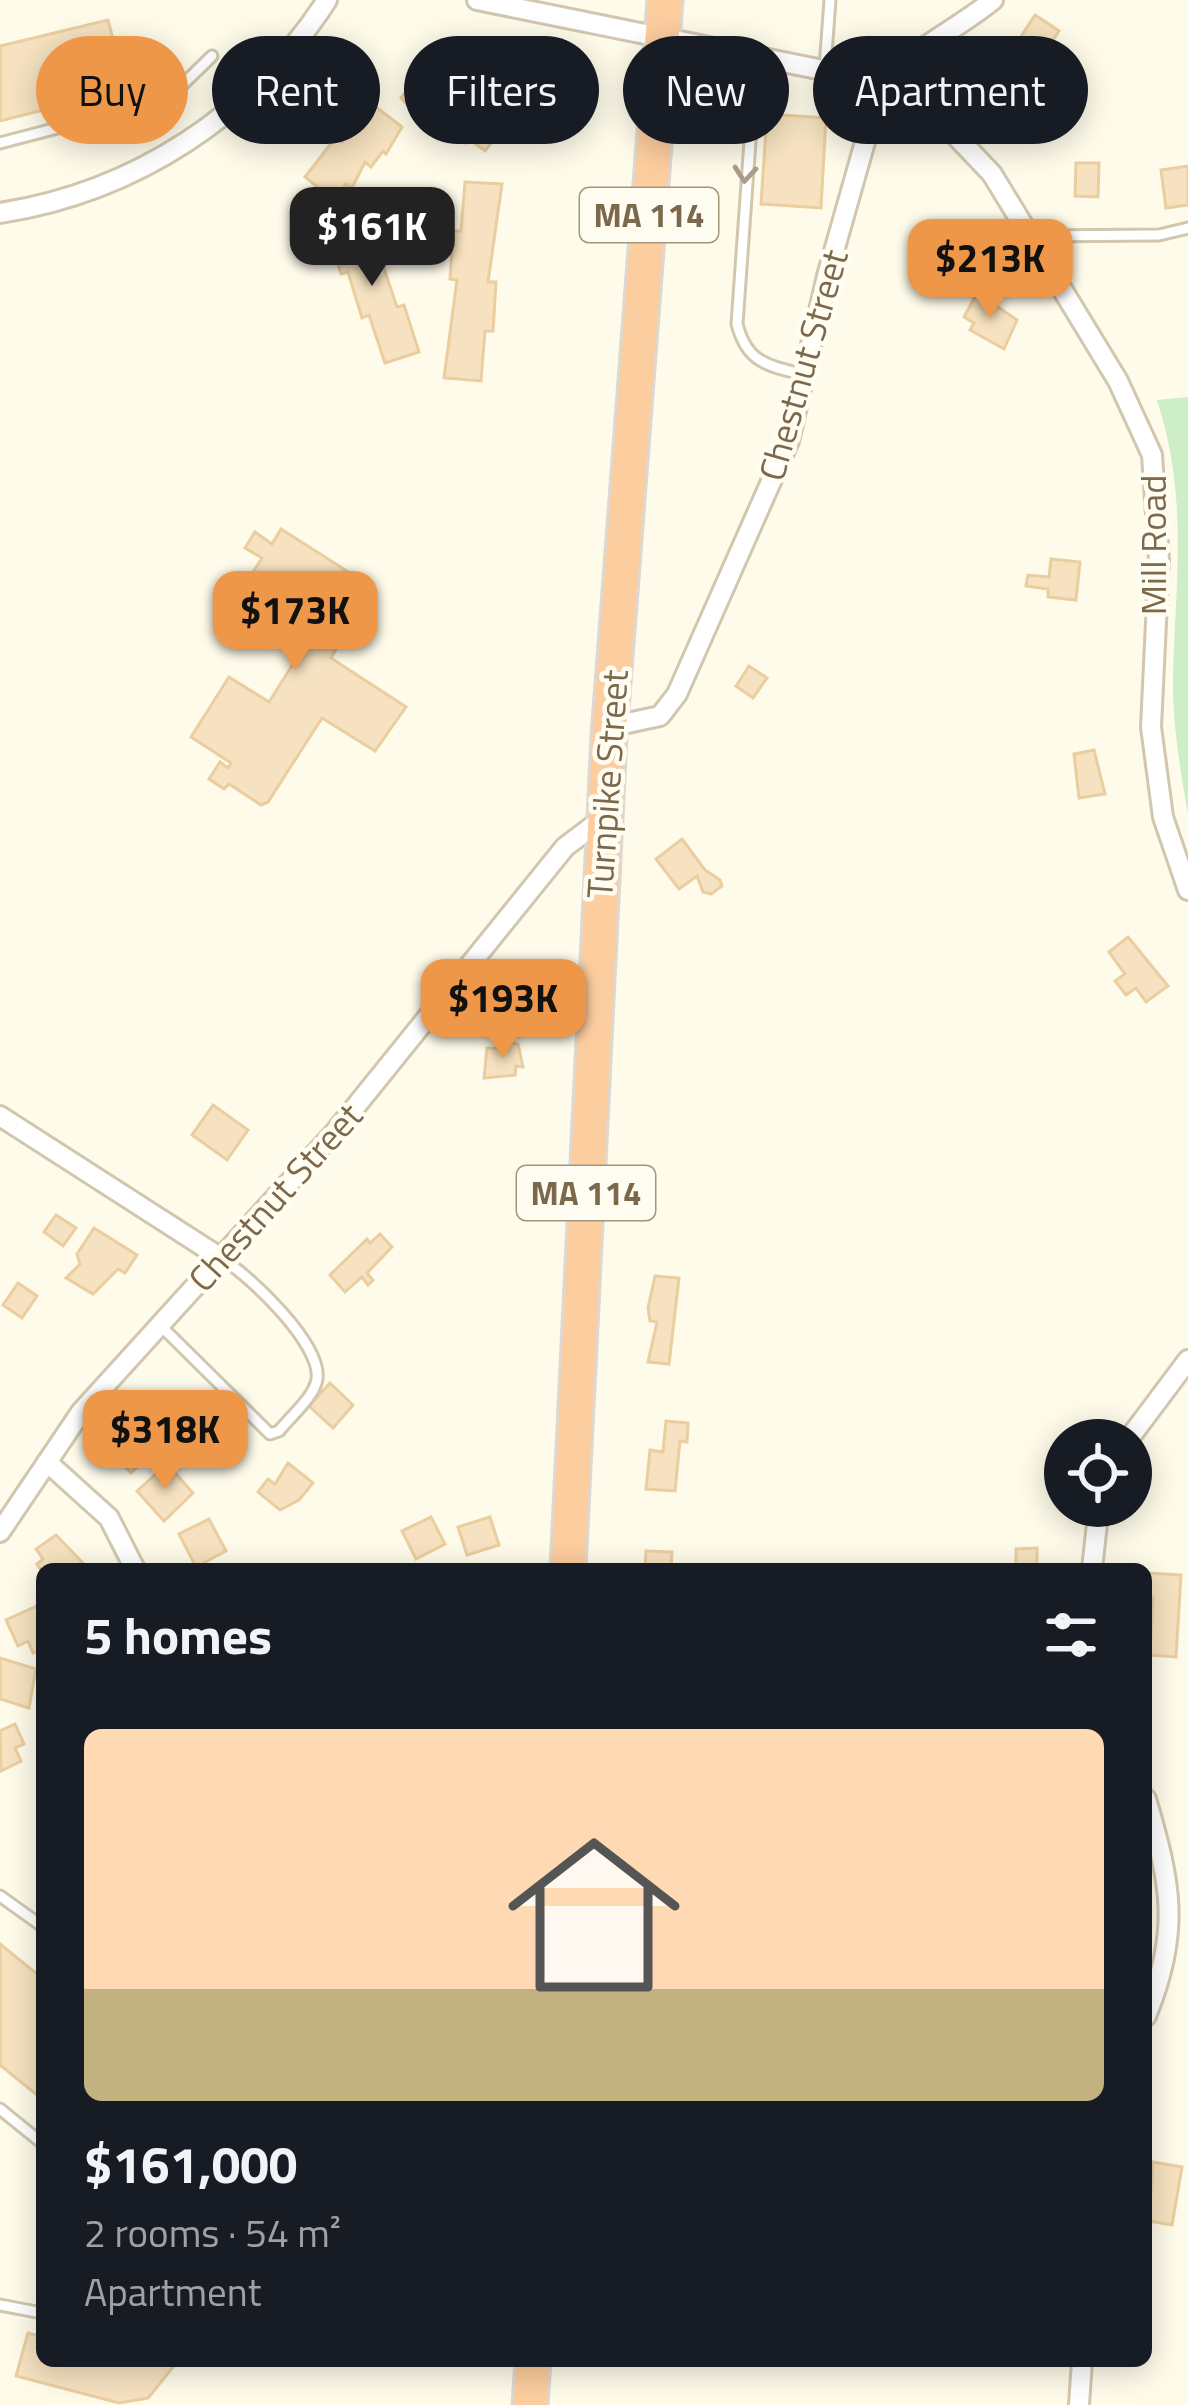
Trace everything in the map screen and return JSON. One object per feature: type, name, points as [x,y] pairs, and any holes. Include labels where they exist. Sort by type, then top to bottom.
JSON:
[{"type":"highway","name":"Turnpike Street","points":[[568,1563],[610,727],[665,0]]},
{"type":"highway","points":[[530,2405],[533,2367]]},
{"type":"street","points":[[0,213],[70,200],[157,163],[264,76],[326,0]]},
{"type":"street","name":"Mill Road","points":[[477,0],[667,36]]},
{"type":"street","points":[[947,36],[993,0]]},
{"type":"street","name":"Chestnut Street","points":[[610,727],[660,716],[677,694],[789,442],[866,144]]},
{"type":"street","name":"Mill Road","points":[[963,144],[1033,236],[1118,382],[1152,454],[1159,560],[1151,727],[1162,817],[1188,890]]},
{"type":"street","name":"Chestnut Street","points":[[0,1532],[81,1412],[335,1132],[565,847],[606,816]]},
{"type":"street","points":[[0,1116],[221,1258]]},
{"type":"street","points":[[1144,1419],[1188,1360]]},
{"type":"street","points":[[47,1462],[109,1518],[132,1563]]},
{"type":"street","points":[[1093,1563],[1097,1527]]},
{"type":"street","points":[[1152,1823],[1172,1907],[1170,1946],[1152,1998]]},
{"type":"street","points":[[1079,2405],[1082,2367]]},
{"type":"lane","points":[[827,36],[830,0]]},
{"type":"lane","points":[[0,143],[146,105],[175,92],[212,56]]},
{"type":"lane","points":[[750,144],[737,324],[744,350],[756,362],[805,376]]},
{"type":"lane","points":[[1033,236],[1160,235],[1188,228]]},
{"type":"lane","points":[[160,1325],[270,1434],[279,1431],[316,1386],[315,1362],[307,1344],[247,1274],[221,1258]]},
{"type":"lane","points":[[0,1896],[36,1922]]},
{"type":"lane","points":[[2,2116],[36,2139]]},
{"type":"lane","points":[[0,2305],[36,2312]]},
{"type":"green space","points":[[1188,397],[1188,814],[1173,692],[1176,503],[1157,400]]},
{"type":"building","points":[[1035,15],[1059,31],[1056,36],[1021,36]]},
{"type":"building","points":[[108,20],[112,36],[42,36]]},
{"type":"building","points":[[36,37],[36,112],[0,121],[0,46]]},
{"type":"building","points":[[380,110],[402,127],[386,154],[383,151],[371,167],[365,162],[352,188],[346,184],[334,200],[305,177],[331,144],[380,144]]},
{"type":"building","points":[[789,115],[813,117],[813,144],[825,144],[821,208],[761,204],[765,144],[789,144]]},
{"type":"building","points":[[1076,163],[1099,163],[1098,197],[1075,196]]},
{"type":"building","points":[[1188,166],[1188,205],[1166,208],[1161,170]]},
{"type":"building","points":[[465,182],[502,184],[488,282],[496,282],[493,331],[485,331],[481,381],[444,378],[457,280],[450,279],[453,231],[461,231]]},
{"type":"building","points":[[360,215],[375,262],[381,260],[397,307],[404,305],[419,352],[385,363],[369,315],[362,318],[348,272],[341,274],[325,226]]},
{"type":"building","points":[[977,293],[1017,320],[1004,349],[970,330],[974,323],[964,317]]},
{"type":"building","points":[[281,529],[372,587],[331,658],[406,707],[375,751],[322,718],[268,802],[261,805],[229,784],[224,789],[209,779],[220,762],[228,768],[231,763],[191,737],[229,677],[269,702],[307,642],[237,597],[262,558],[245,548],[255,532],[272,544]]},
{"type":"building","points":[[1051,559],[1080,562],[1076,600],[1048,597],[1048,589],[1026,586],[1028,575],[1049,577]]},
{"type":"building","points":[[749,666],[767,678],[753,698],[736,686]]},
{"type":"building","points":[[1094,750],[1105,794],[1079,798],[1074,754]]},
{"type":"building","points":[[682,839],[705,870],[720,880],[722,886],[711,894],[703,892],[697,876],[679,889],[656,859]]},
{"type":"building","points":[[1128,937],[1168,986],[1146,1002],[1136,988],[1126,995],[1115,981],[1125,974],[1109,952]]},
{"type":"building","points":[[504,1042],[518,1044],[523,1067],[516,1066],[515,1075],[484,1078],[487,1048],[503,1049]]},
{"type":"building","points":[[213,1105],[248,1130],[227,1160],[192,1135]]},
{"type":"building","points":[[56,1215],[76,1228],[63,1246],[44,1232]]},
{"type":"building","points":[[94,1228],[137,1255],[125,1273],[118,1269],[93,1294],[66,1278],[80,1264],[77,1254]]},
{"type":"building","points":[[380,1234],[392,1247],[367,1273],[373,1280],[368,1285],[362,1277],[345,1292],[330,1275],[367,1239],[370,1243]]},
{"type":"building","points":[[655,1276],[679,1278],[669,1364],[648,1362],[657,1322],[650,1321],[648,1308]]},
{"type":"building","points":[[18,1283],[37,1296],[22,1318],[3,1305]]},
{"type":"building","points":[[330,1383],[353,1405],[333,1428],[309,1406]]},
{"type":"building","points":[[124,1415],[146,1432],[142,1436],[155,1450],[131,1473],[109,1451],[119,1441],[114,1426]]},
{"type":"building","points":[[666,1421],[688,1423],[687,1442],[680,1441],[675,1491],[646,1489],[650,1450],[663,1452]]},
{"type":"building","points":[[288,1463],[313,1483],[299,1500],[280,1510],[258,1492],[268,1479],[275,1484]]},
{"type":"building","points":[[167,1464],[193,1493],[164,1521],[137,1491]]},
{"type":"building","points":[[431,1517],[445,1544],[416,1559],[402,1531]]},
{"type":"building","points":[[490,1517],[499,1545],[467,1555],[458,1527]]},
{"type":"building","points":[[209,1519],[226,1551],[194,1563],[179,1534]]},
{"type":"building","points":[[56,1535],[83,1563],[38,1563],[43,1559],[36,1549]]},
{"type":"building","points":[[1037,1548],[1037,1563],[1016,1563],[1016,1549]]},
{"type":"building","points":[[646,1551],[672,1552],[671,1563],[645,1563]]},
{"type":"building","points":[[1152,1573],[1181,1575],[1176,1657],[1152,1655]]},
{"type":"building","points":[[36,1606],[36,1652],[28,1641],[18,1646],[6,1620]]},
{"type":"building","points":[[0,1658],[36,1669],[29,1708],[0,1699]]},
{"type":"building","points":[[15,1724],[24,1744],[15,1748],[21,1761],[1,1771],[0,1731]]},
{"type":"building","points":[[0,1944],[36,1973],[36,2094],[0,2065]]},
{"type":"building","points":[[1153,2162],[1182,2167],[1172,2225],[1152,2222]]},
{"type":"building","points":[[28,2333],[36,2335],[36,2367],[173,2367],[148,2398],[119,2403],[16,2376]]}]
